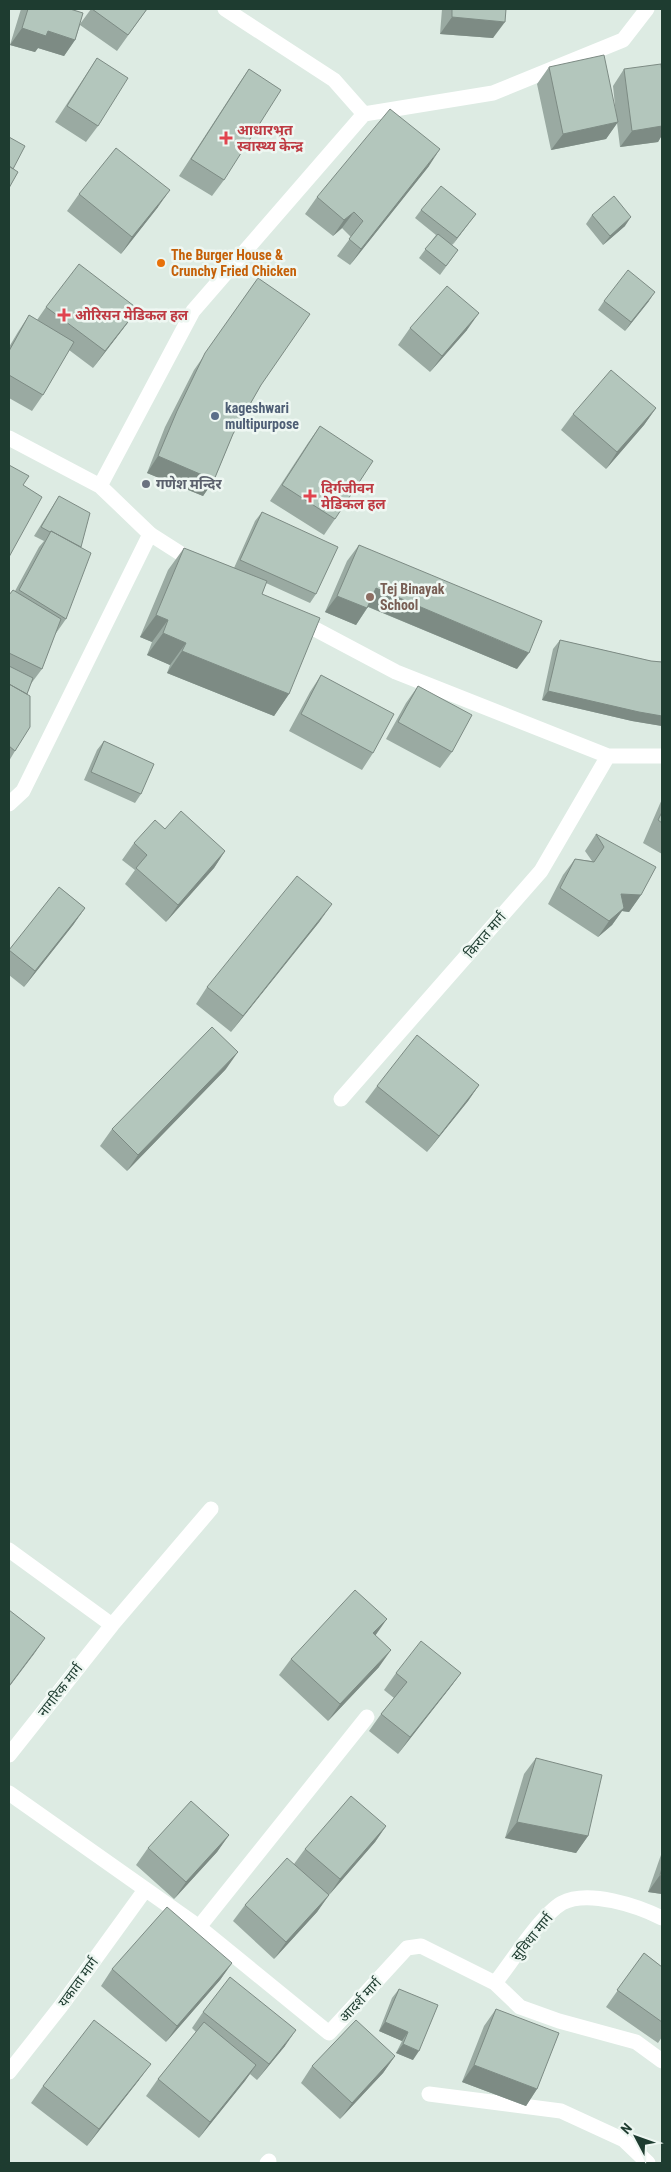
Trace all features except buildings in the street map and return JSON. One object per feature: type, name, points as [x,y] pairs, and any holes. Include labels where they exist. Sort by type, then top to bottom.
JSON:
[{"type":"street","points":[[225,9],[334,80],[364,114]]},
{"type":"street","points":[[100,486],[193,310],[364,114],[493,93],[623,40],[647,9]]},
{"type":"street","points":[[9,438],[100,486],[150,534],[206,570]]},
{"type":"street","points":[[9,804],[23,791],[150,534]]},
{"type":"street","points":[[283,612],[396,672],[608,756],[662,756]]},
{"type":"street","name":"किरात मार्ग","points":[[341,1099],[541,872],[608,756]]},
{"type":"street","name":"नागरिक मार्ग","points":[[9,1754],[112,1625],[211,1509]]},
{"type":"street","points":[[9,1550],[112,1625]]},
{"type":"street","points":[[199,1927],[367,1717]]},
{"type":"street","name":"आदर्श मार्ग","points":[[9,1793],[199,1927],[329,2033],[407,1948],[421,1946],[495,1983],[520,2007],[559,2021],[636,2042],[662,2061]]},
{"type":"street","name":"यकाता मार्ग","points":[[9,2072],[61,2006],[145,1890]]},
{"type":"street","name":"सुविधा मार्ग","points":[[495,1983],[549,1913],[563,1903],[589,1897],[641,1908],[662,1918]]},
{"type":"street","points":[[429,2094],[561,2110],[624,2140],[648,2163]]},
{"type":"place","name":"आधारभूत स्वास्थ्य केन्द्र","points":[[226,138]]},
{"type":"place","name":"The Burger House & Crunchy Fried Chicken","points":[[161,263]]},
{"type":"place","name":"ओरिसन मेडिकल हल","points":[[64,315]]},
{"type":"place","name":"kageshwari multipurpose","points":[[215,416]]},
{"type":"place","name":"गणेश मन्दिर","points":[[146,484]]},
{"type":"place","name":"दिर्गजीवन मेडिकल हल","points":[[310,496]]},
{"type":"place","name":"Tej Binayak School","points":[[370,597]]}]
